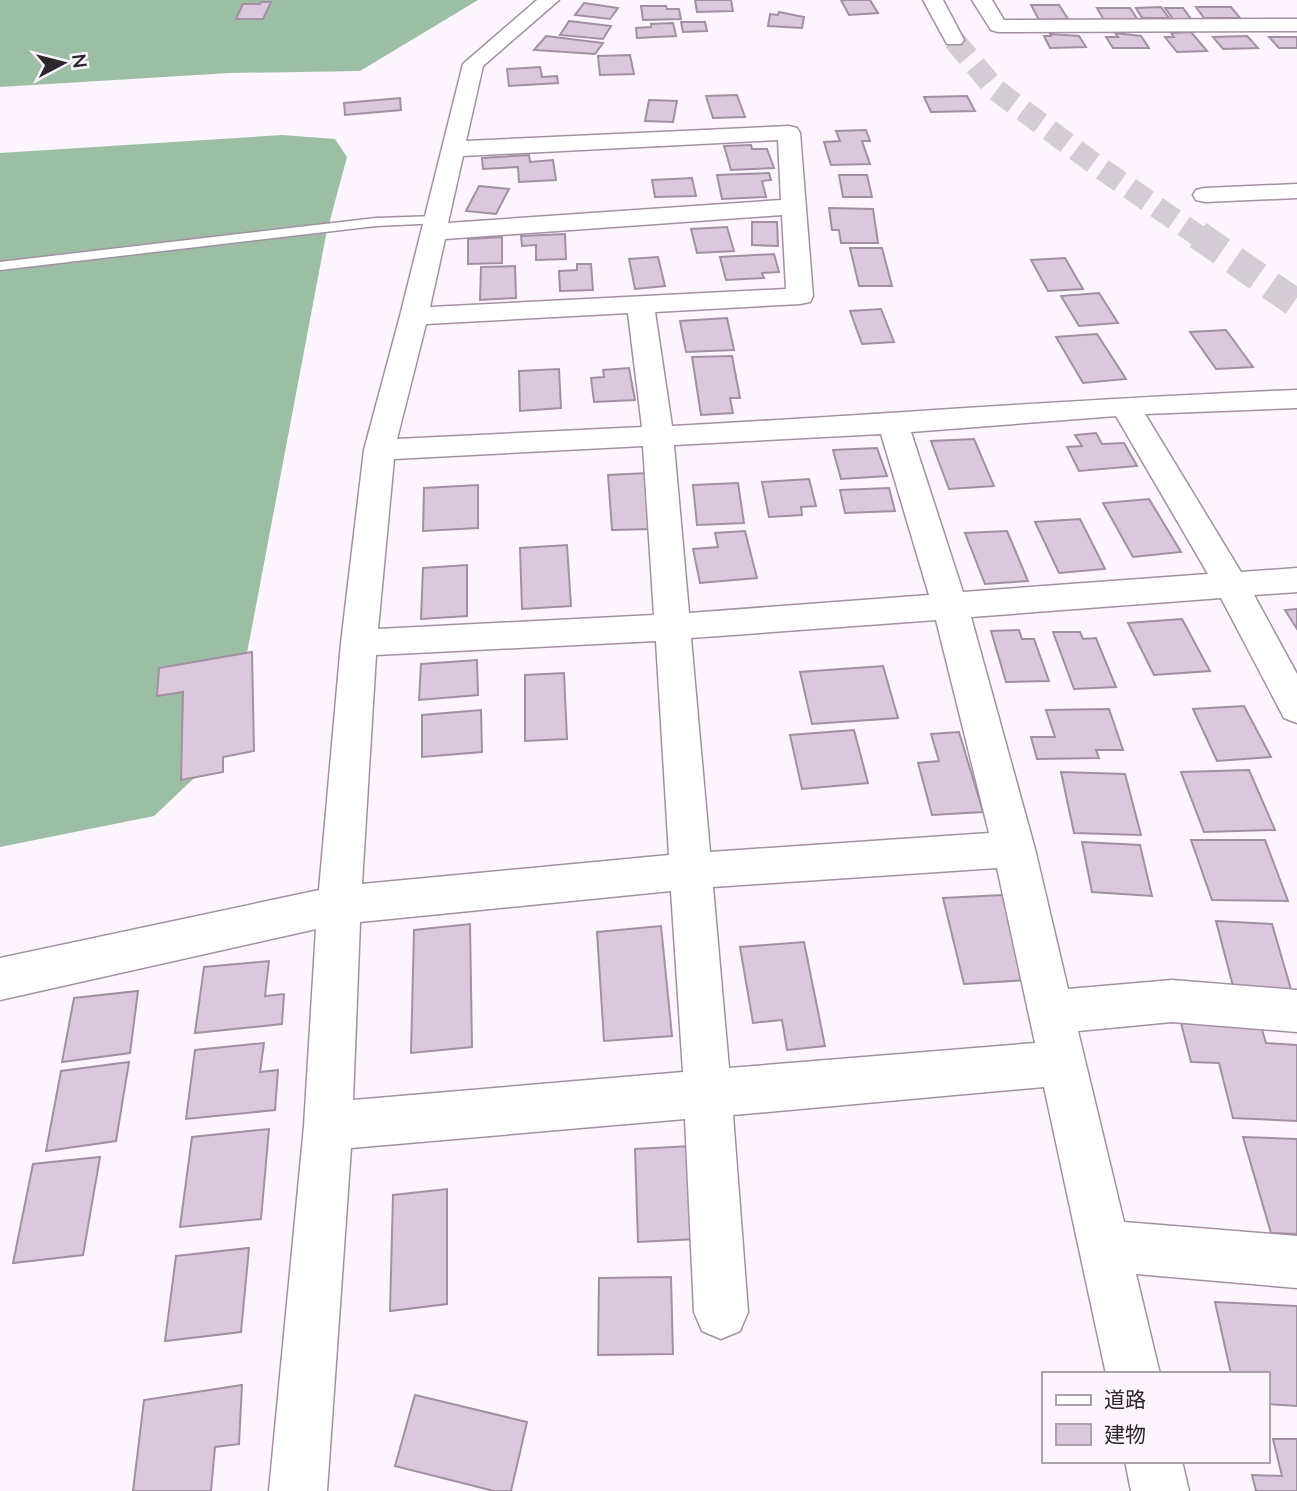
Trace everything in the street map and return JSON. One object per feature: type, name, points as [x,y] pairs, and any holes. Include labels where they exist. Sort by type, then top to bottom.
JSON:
[{"type":"street","points":[[298,1491],[328,1126],[339,905],[359,643],[379,450],[414,316],[473,64],[549,0]]},
{"type":"street","points":[[933,0],[954,40]]},
{"type":"street","points":[[982,0],[998,26],[1297,25]]},
{"type":"street","points":[[1248,8],[1261,25]]},
{"type":"street","points":[[414,316],[800,296],[789,133],[454,149]]},
{"type":"street","points":[[1205,195],[1297,191]]},
{"type":"street","points":[[435,226],[794,207]]},
{"type":"street","points":[[640,304],[658,435],[722,1312]]},
{"type":"street","points":[[379,450],[893,424],[1125,406],[1297,399]]},
{"type":"street","points":[[1125,406],[1230,583],[1297,708]]},
{"type":"street","points":[[893,424],[950,606],[1014,849],[1133,1372]]},
{"type":"street","points":[[359,643],[671,627],[1297,580]]},
{"type":"street","points":[[0,979],[339,905],[689,870],[1014,849]]},
{"type":"street","points":[[1050,1012],[1172,1001],[1297,1011]]},
{"type":"street","points":[[328,1126],[1062,1063]]},
{"type":"street","points":[[1104,1246],[1297,1262]]},
{"type":"street","points":[[1153,1463],[1160,1491]]},
{"type":"lane","points":[[0,266],[376,222],[435,226]]},
{"type":"green space","points":[[0,0],[478,0],[360,71],[230,73],[0,87]]},
{"type":"green space","points":[[282,135],[335,139],[347,157],[326,235],[241,685],[208,765],[154,816],[0,847],[0,153]]},
{"type":"building","points":[[695,0],[731,0],[733,11],[697,12]]},
{"type":"building","points":[[841,0],[870,0],[878,13],[849,15]]},
{"type":"building","points":[[271,2],[263,19],[236,19],[243,4]]},
{"type":"building","points":[[584,3],[618,8],[610,19],[575,15]]},
{"type":"building","points":[[1031,5],[1059,5],[1068,19],[1039,20]]},
{"type":"building","points":[[641,6],[679,9],[681,19],[643,20]]},
{"type":"building","points":[[1161,7],[1169,18],[1142,18],[1136,8]]},
{"type":"building","points":[[1196,7],[1231,7],[1240,18],[1204,18]]},
{"type":"building","points":[[1097,8],[1130,8],[1138,20],[1104,20]]},
{"type":"building","points":[[1165,8],[1183,8],[1191,19],[1173,19]]},
{"type":"building","points":[[779,12],[804,17],[802,28],[768,26],[770,14],[778,15]]},
{"type":"building","points":[[569,21],[611,26],[603,39],[560,35]]},
{"type":"building","points":[[681,22],[705,22],[707,31],[683,32]]},
{"type":"building","points":[[673,23],[676,36],[637,38],[636,28]]},
{"type":"building","points":[[1191,32],[1207,51],[1177,52],[1165,37],[1174,37],[1171,33]]},
{"type":"building","points":[[1115,33],[1141,36],[1149,48],[1113,48],[1106,37],[1118,37]]},
{"type":"building","points":[[1050,34],[1079,36],[1086,47],[1050,48],[1044,36],[1051,36]]},
{"type":"building","points":[[546,36],[603,43],[595,54],[534,50]]},
{"type":"building","points":[[1247,36],[1258,48],[1223,49],[1213,37]]},
{"type":"building","points":[[1269,37],[1297,37],[1297,48],[1279,48]]},
{"type":"building","points":[[630,55],[634,74],[600,75],[598,56]]},
{"type":"building","points":[[540,67],[542,77],[557,76],[558,83],[509,86],[507,69]]},
{"type":"building","points":[[737,95],[745,117],[713,118],[706,96]]},
{"type":"building","points":[[967,96],[975,111],[931,112],[924,97]]},
{"type":"building","points":[[400,98],[401,110],[345,115],[344,103]]},
{"type":"building","points":[[649,100],[677,101],[673,122],[645,121]]},
{"type":"building","points":[[866,130],[870,141],[862,141],[870,164],[831,165],[824,142],[840,141],[836,131]]},
{"type":"building","points":[[751,145],[752,149],[767,149],[774,168],[731,170],[724,146]]},
{"type":"building","points":[[529,155],[530,162],[553,160],[556,180],[519,182],[518,167],[483,169],[482,158]]},
{"type":"building","points":[[769,173],[771,180],[762,181],[766,197],[722,199],[717,175]]},
{"type":"building","points":[[839,175],[867,175],[872,197],[843,197]]},
{"type":"building","points":[[692,178],[696,196],[655,197],[652,180]]},
{"type":"building","points":[[479,186],[509,189],[496,214],[466,211]]},
{"type":"building","points":[[829,208],[873,209],[878,243],[841,243],[839,230],[832,230]]},
{"type":"building","points":[[752,222],[777,222],[778,246],[752,245]]},
{"type":"building","points":[[727,227],[734,251],[697,253],[691,229]]},
{"type":"building","points":[[565,234],[566,259],[536,260],[536,245],[522,246],[521,236]]},
{"type":"building","points":[[502,237],[502,263],[468,264],[468,239]]},
{"type":"building","points":[[850,248],[882,248],[892,286],[859,286]]},
{"type":"building","points":[[774,254],[779,272],[762,273],[764,278],[726,280],[720,257]]},
{"type":"building","points":[[658,257],[665,286],[635,289],[629,259]]},
{"type":"building","points":[[1065,258],[1083,289],[1048,291],[1031,260]]},
{"type":"building","points":[[577,264],[591,264],[593,290],[560,291],[559,271],[577,270]]},
{"type":"building","points":[[515,266],[516,298],[480,300],[481,267]]},
{"type":"building","points":[[1099,293],[1118,323],[1079,326],[1061,296]]},
{"type":"building","points":[[881,309],[894,342],[862,344],[850,311]]},
{"type":"building","points":[[727,318],[734,350],[686,352],[680,321]]},
{"type":"building","points":[[1226,330],[1253,367],[1216,369],[1190,332]]},
{"type":"building","points":[[1097,334],[1126,379],[1083,383],[1056,337]]},
{"type":"building","points":[[732,356],[740,398],[730,398],[733,413],[701,415],[692,357]]},
{"type":"building","points":[[629,368],[635,400],[594,402],[591,378],[604,377],[603,370]]},
{"type":"building","points":[[559,369],[561,408],[520,411],[519,371]]},
{"type":"building","points":[[1096,433],[1102,444],[1124,443],[1137,466],[1079,471],[1067,447],[1082,446],[1075,435]]},
{"type":"building","points":[[974,439],[994,486],[949,489],[931,441]]},
{"type":"building","points":[[877,448],[887,476],[841,479],[833,450]]},
{"type":"building","points":[[648,473],[653,529],[612,530],[608,475]]},
{"type":"building","points":[[809,479],[816,506],[801,507],[802,515],[769,517],[762,482]]},
{"type":"building","points":[[738,483],[744,523],[697,525],[693,485]]},
{"type":"building","points":[[478,485],[478,528],[423,531],[424,488]]},
{"type":"building","points":[[889,488],[895,511],[845,513],[840,490]]},
{"type":"building","points":[[1149,499],[1181,552],[1133,557],[1103,503]]},
{"type":"building","points":[[1080,519],[1105,569],[1059,573],[1035,522]]},
{"type":"building","points":[[745,531],[757,578],[700,583],[693,549],[718,547],[715,533]]},
{"type":"building","points":[[1007,531],[1028,581],[985,584],[965,533]]},
{"type":"building","points":[[567,545],[571,606],[522,609],[520,548]]},
{"type":"building","points":[[467,565],[467,616],[421,619],[423,568]]},
{"type":"building","points":[[1297,609],[1297,629],[1285,610]]},
{"type":"building","points":[[1182,619],[1210,671],[1154,675],[1128,623]]},
{"type":"building","points":[[1019,630],[1022,639],[1034,639],[1049,681],[1006,682],[991,631]]},
{"type":"building","points":[[1053,632],[1080,632],[1083,639],[1096,638],[1116,687],[1074,689]]},
{"type":"building","points":[[252,652],[254,751],[223,757],[223,772],[181,780],[183,692],[157,696],[159,668]]},
{"type":"building","points":[[477,660],[478,695],[419,700],[421,664]]},
{"type":"building","points":[[883,666],[898,718],[812,724],[800,672]]},
{"type":"building","points":[[564,673],[567,739],[525,741],[525,675]]},
{"type":"building","points":[[1244,706],[1271,757],[1217,761],[1193,709]]},
{"type":"building","points":[[1109,709],[1123,750],[1096,750],[1099,758],[1037,759],[1031,737],[1055,737],[1046,710]]},
{"type":"building","points":[[481,710],[482,752],[422,757],[422,715]]},
{"type":"building","points":[[854,730],[868,783],[802,789],[790,735]]},
{"type":"building","points":[[959,732],[983,812],[932,815],[918,763],[939,761],[931,734]]},
{"type":"building","points":[[1249,770],[1275,830],[1204,832],[1181,772]]},
{"type":"building","points":[[1061,772],[1125,774],[1141,835],[1074,833]]},
{"type":"building","points":[[1191,840],[1265,840],[1288,901],[1212,900]]},
{"type":"building","points":[[1082,842],[1140,845],[1152,896],[1092,892]]},
{"type":"building","points":[[1003,895],[1028,980],[964,984],[943,898]]},
{"type":"building","points":[[1216,921],[1272,924],[1292,993],[1234,990]]},
{"type":"building","points":[[470,924],[472,1047],[411,1053],[414,930]]},
{"type":"building","points":[[661,926],[672,1036],[604,1041],[597,932]]},
{"type":"building","points":[[804,942],[825,1046],[787,1050],[782,1020],[753,1023],[740,947]]},
{"type":"building","points":[[269,961],[265,996],[284,994],[282,1024],[195,1033],[204,967]]},
{"type":"building","points":[[138,991],[130,1053],[62,1062],[74,998]]},
{"type":"building","points":[[1181,1023],[1261,1026],[1266,1043],[1297,1045],[1297,1121],[1233,1118],[1219,1063],[1191,1062]]},
{"type":"building","points":[[264,1043],[260,1072],[278,1070],[275,1110],[186,1119],[195,1050]]},
{"type":"building","points":[[129,1062],[116,1141],[46,1151],[61,1071]]},
{"type":"building","points":[[269,1129],[261,1219],[180,1227],[192,1137]]},
{"type":"building","points":[[1243,1137],[1297,1139],[1297,1234],[1271,1233]]},
{"type":"building","points":[[691,1146],[697,1239],[638,1242],[635,1149]]},
{"type":"building","points":[[100,1157],[83,1255],[13,1263],[33,1164]]},
{"type":"building","points":[[447,1189],[447,1304],[390,1311],[393,1195]]},
{"type":"building","points":[[249,1248],[241,1332],[165,1341],[176,1256]]},
{"type":"building","points":[[671,1277],[673,1354],[598,1355],[599,1278]]},
{"type":"building","points":[[1215,1302],[1297,1306],[1297,1406],[1269,1404],[1269,1372],[1231,1372]]},
{"type":"building","points":[[242,1385],[239,1444],[215,1447],[211,1491],[133,1491],[144,1400]]},
{"type":"building","points":[[415,1395],[527,1422],[511,1491],[494,1491],[395,1466]]},
{"type":"building","points":[[1273,1439],[1297,1439],[1297,1491],[1256,1491],[1252,1475],[1282,1476]]},
{"type":"tunnel","points":[[954,40],[996,90],[1096,165],[1200,237]]},
{"type":"tunnel","points":[[1198,235],[1297,304]]}]
